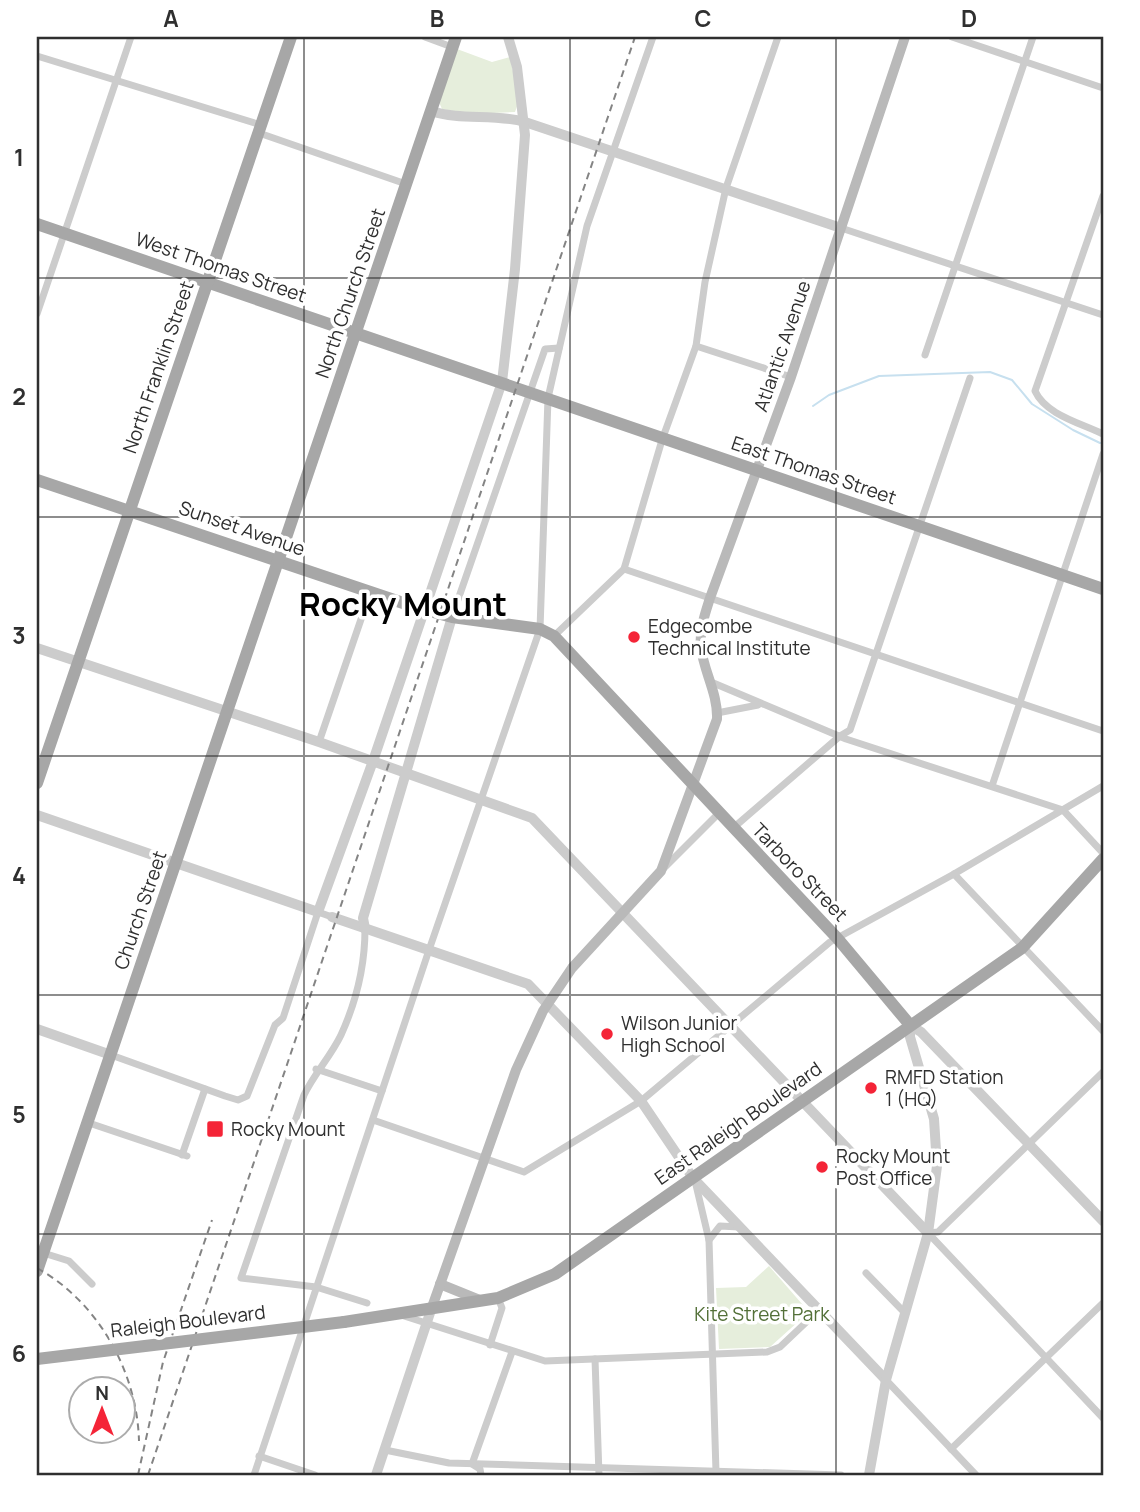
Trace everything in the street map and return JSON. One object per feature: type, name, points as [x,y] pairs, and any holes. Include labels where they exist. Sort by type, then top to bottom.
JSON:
[{"type":"main road","name":"North Franklin Street","points":[[37,783],[291,37]]},
{"type":"main road","name":"Atlantic Avenue","points":[[662,871],[694,789],[717,713],[701,646],[702,627],[710,598],[791,377],[905,37]]},
{"type":"main road","name":"North Church Street","points":[[278,561],[454,42]]},
{"type":"main road","name":"West Thomas Street","points":[[37,224],[507,384]]},
{"type":"main road","name":"East Thomas Street","points":[[507,384],[662,440],[1103,589]]},
{"type":"main road","name":"Sunset Avenue","points":[[37,480],[430,611]]},
{"type":"main road","name":"Church Street","points":[[37,1271],[40,1252],[89,1123],[278,561]]},
{"type":"main road","name":"Tarboro Street","points":[[430,611],[452,617],[540,629],[554,636],[694,789],[838,939],[910,1025]]},
{"type":"main road","name":"East Raleigh Boulevard","points":[[344,1322],[498,1298],[555,1274],[1022,948],[1103,859]]},
{"type":"main road","points":[[431,1310],[516,1070],[548,1003],[572,968],[662,871]]},
{"type":"main road","points":[[440,1284],[482,1301]]},
{"type":"main road","name":"Raleigh Boulevard","points":[[37,1359],[344,1322]]},
{"type":"street","points":[[37,314],[131,37]]},
{"type":"street","points":[[425,37],[454,42]]},
{"type":"street","points":[[37,1029],[238,1100],[250,1093],[275,1025],[284,1018],[318,912],[378,763],[507,384],[525,122],[517,67],[508,37]]},
{"type":"street","points":[[254,1475],[429,950],[540,629],[548,398],[587,226],[653,37]]},
{"type":"street","points":[[554,636],[624,569],[662,440],[696,346],[705,282],[726,188],[778,37]]},
{"type":"street","points":[[951,37],[1103,88]]},
{"type":"street","points":[[925,355],[1033,37]]},
{"type":"street","points":[[37,56],[260,129],[406,184]]},
{"type":"street","points":[[431,111],[455,117],[499,116],[525,122],[1103,315]]},
{"type":"street","points":[[1103,195],[1036,386],[1037,395],[1049,406],[1103,434]]},
{"type":"street","points":[[696,346],[791,377]]},
{"type":"street","points":[[368,1303],[316,1287],[241,1278],[295,1120],[316,1069],[341,1035],[365,960],[363,918],[452,617],[528,391],[545,349],[559,348]]},
{"type":"street","points":[[732,829],[851,727],[970,378]]},
{"type":"street","points":[[1090,429],[1103,425]]},
{"type":"street","points":[[992,786],[1103,454]]},
{"type":"street","points":[[624,569],[1020,701],[1103,732]]},
{"type":"street","points":[[319,742],[370,593]]},
{"type":"street","points":[[37,648],[319,742],[532,818],[732,1025],[1103,1418]]},
{"type":"street","points":[[711,682],[839,736],[1063,810],[1103,853]]},
{"type":"street","points":[[717,713],[741,706],[761,705]]},
{"type":"street","points":[[373,1120],[524,1172],[641,1101],[830,942],[954,874],[1103,786]]},
{"type":"street","points":[[662,871],[718,814]]},
{"type":"street","points":[[37,815],[528,984],[548,1003],[641,1101],[693,1178],[701,1195],[709,1240],[716,1473]]},
{"type":"street","points":[[954,874],[1103,1031]]},
{"type":"street","points":[[869,1475],[886,1380],[928,1233],[938,1152],[934,1119],[909,1037],[910,1025]]},
{"type":"street","name":"Tarboro Street","points":[[910,1025],[921,1032],[1103,1221]]},
{"type":"street","points":[[316,1069],[382,1091]]},
{"type":"street","points":[[928,1233],[938,1231],[1103,1072]]},
{"type":"street","points":[[89,1123],[185,1155],[205,1089]]},
{"type":"street","points":[[693,1178],[976,1475]]},
{"type":"street","points":[[709,1240],[720,1226],[741,1228]]},
{"type":"street","points":[[40,1252],[69,1261],[92,1284]]},
{"type":"street","points":[[866,1273],[904,1312]]},
{"type":"street","points":[[491,1345],[502,1308],[498,1298]]},
{"type":"street","points":[[951,1449],[1103,1304]]},
{"type":"street","points":[[376,1475],[431,1310]]},
{"type":"street","points":[[399,1314],[545,1361],[775,1351],[818,1311]]},
{"type":"street","points":[[472,1464],[512,1352]]},
{"type":"street","points":[[595,1359],[599,1471]]},
{"type":"street","points":[[385,1450],[433,1461],[599,1471],[841,1475]]},
{"type":"street","points":[[259,1456],[315,1475]]},
{"type":"street","points":[[472,1464],[480,1469],[481,1475]]},
{"type":"green space","points":[[457,49],[492,62],[510,57],[519,101],[515,112],[469,114],[442,109],[439,102]]},
{"type":"green space","name":"Kite Street Park","points":[[769,1266],[809,1312],[770,1347],[719,1349],[716,1288],[746,1287]]},
{"type":"waterway","points":[[813,406],[829,395],[879,376],[990,372],[1012,380],[1032,404],[1073,430],[1100,443]]},
{"type":"railway","points":[[148,1475],[635,37]]},
{"type":"railway","points":[[138,1475],[163,1362],[212,1220]]},
{"type":"railway","points":[[37,1268],[59,1282],[78,1300],[96,1319],[110,1341],[131,1389],[139,1441]]},
{"type":"place","name":"Edgecombe Technical Institute","points":[[634,637]]},
{"type":"place","name":"Wilson Junior High School","points":[[607,1034]]},
{"type":"place","name":"RMFD Station 1 (HQ)","points":[[871,1088]]},
{"type":"place","name":"Rocky Mount","points":[[215,1129]]},
{"type":"place","name":"Rocky Mount Post Office","points":[[822,1167]]},
{"type":"district","name":"Rocky Mount","points":[[403,603]]}]
